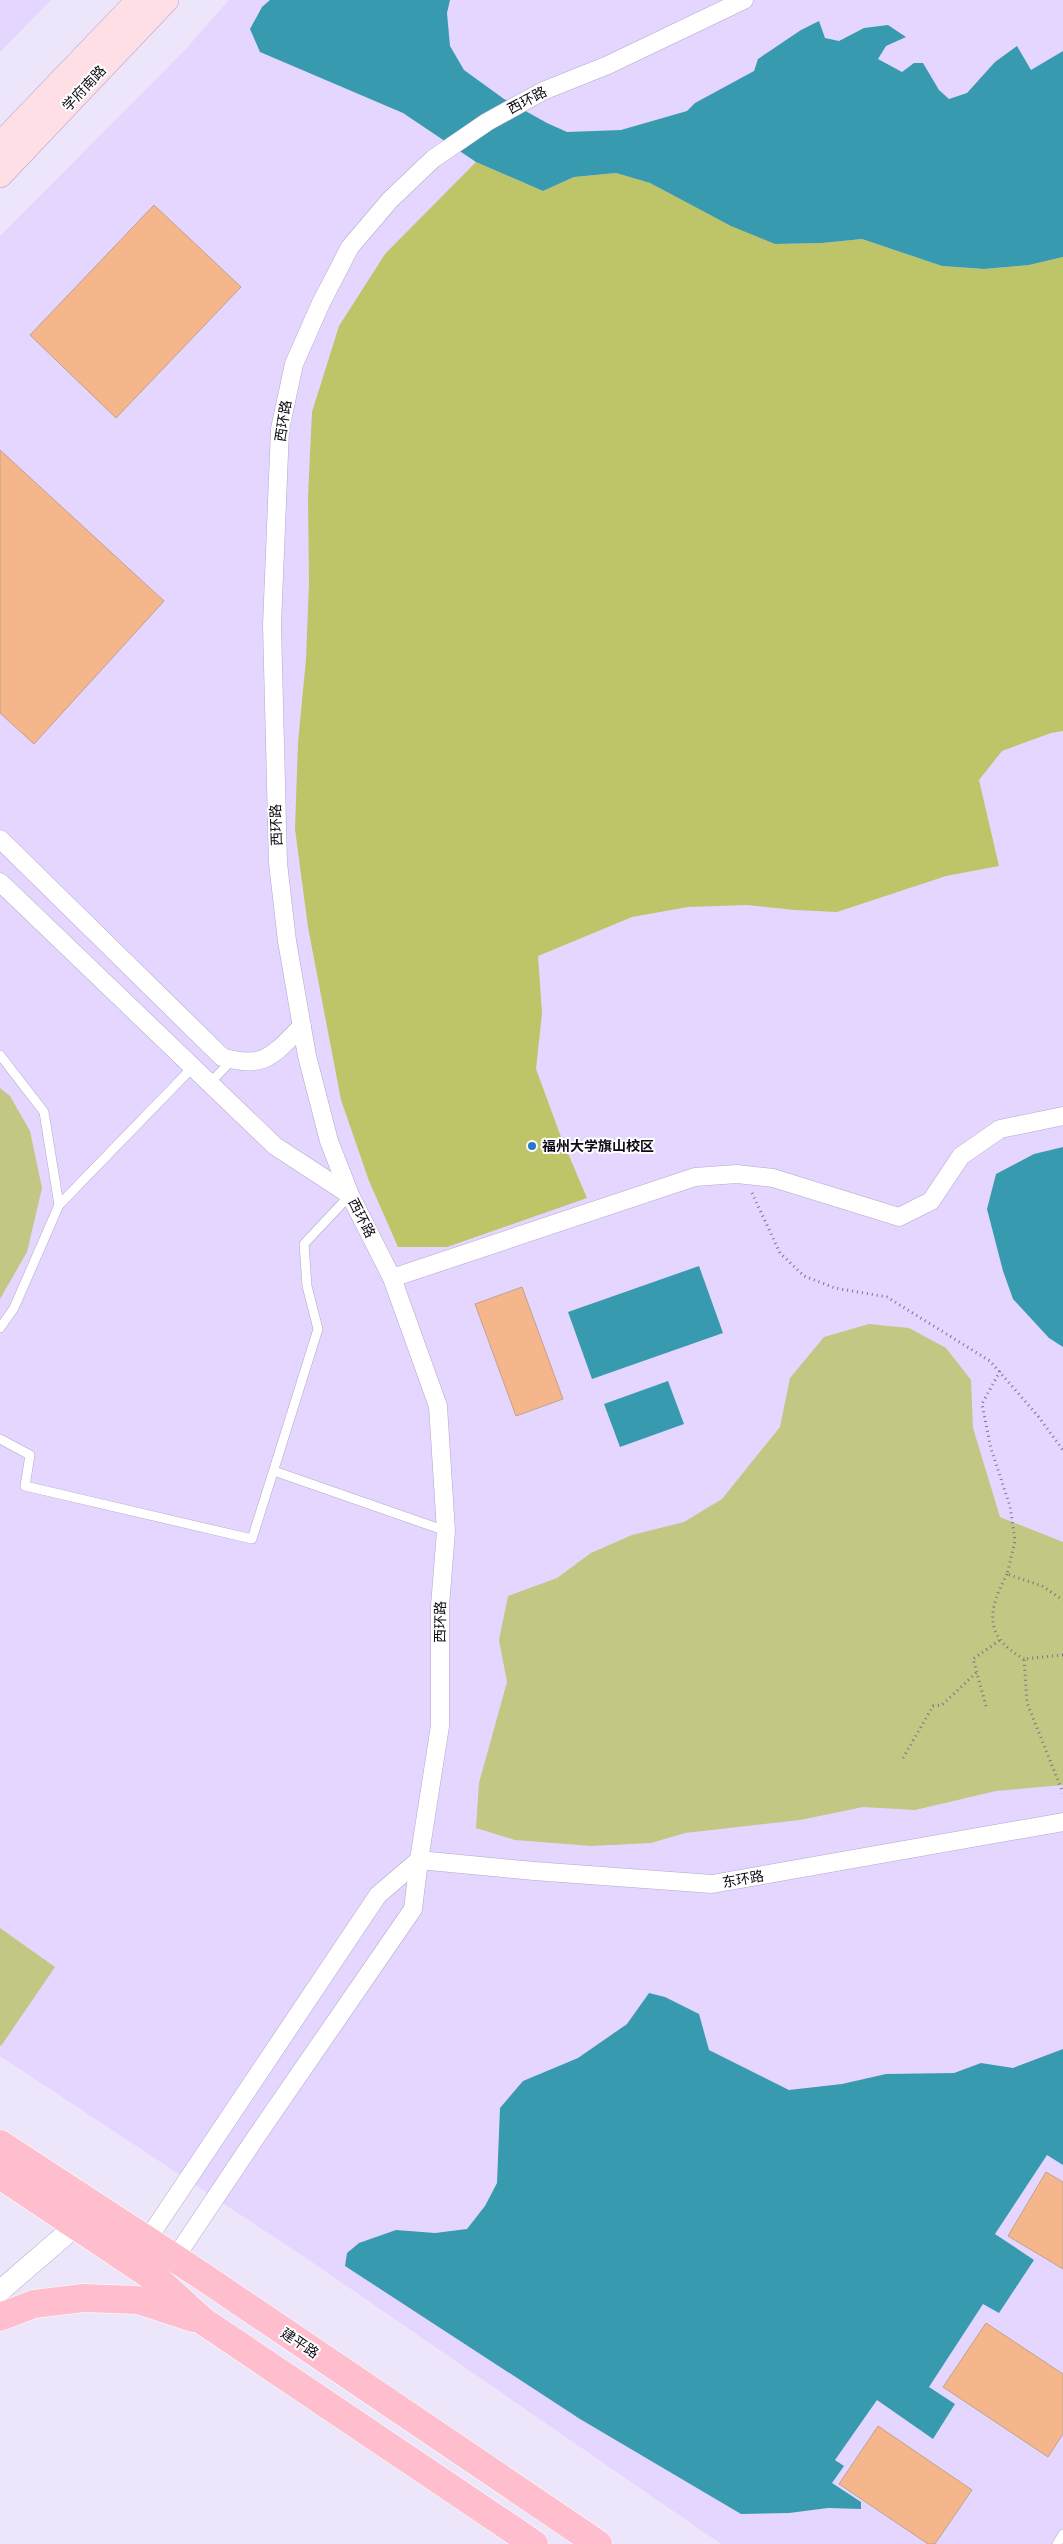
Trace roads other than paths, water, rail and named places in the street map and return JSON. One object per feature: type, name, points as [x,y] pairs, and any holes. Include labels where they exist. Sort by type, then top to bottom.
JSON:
[{"type":"main road","name":"学府南路","points":[[0,145],[139,0]]},
{"type":"main road","name":"学府南路","points":[[0,175],[166,0]]},
{"type":"main road","name":"建平路","points":[[1,2144],[175,2258],[598,2544]]},
{"type":"main road","points":[[0,2175],[160,2282],[203,2321],[534,2544]]},
{"type":"main road","points":[[0,2317],[34,2304],[83,2298],[138,2300],[203,2321]]},
{"type":"street","name":"西环路","points":[[160,2282],[256,2137],[414,1909],[418,1860],[440,1726],[440,1606],[446,1531],[438,1406],[392,1278],[350,1195],[329,1141],[302,1026],[287,942],[278,863],[272,625],[280,429],[294,364],[320,303],[350,247],[390,200],[433,159],[487,122],[543,91],[608,65],[744,0]]},
{"type":"street","points":[[0,839],[222,1057],[243,1063],[270,1058],[302,1026]]},
{"type":"street","points":[[0,882],[275,1146],[350,1195]]},
{"type":"street","points":[[392,1278],[695,1177],[745,1175],[773,1178],[899,1217],[931,1201],[960,1156],[1000,1129],[1063,1116]]},
{"type":"street","name":"东环路","points":[[418,1860],[712,1884],[1063,1822]]},
{"type":"street","points":[[132,2263],[378,1895],[418,1860]]},
{"type":"street","points":[[0,2291],[98,2207]]},
{"type":"lane","points":[[0,1055],[44,1112],[59,1205]]},
{"type":"lane","points":[[209,1084],[232,1060]]},
{"type":"lane","points":[[0,1328],[14,1308],[59,1205],[192,1068]]},
{"type":"lane","points":[[0,1439],[30,1455],[25,1486],[252,1539],[318,1330],[307,1286],[304,1244],[350,1195]]},
{"type":"lane","points":[[274,1471],[446,1531]]},
{"type":"lane","points":[[1057,2544],[1063,2534]]},
{"type":"water","points":[[270,0],[450,0],[447,13],[450,46],[464,70],[504,99],[567,132],[621,130],[687,111],[695,103],[754,71],[758,59],[801,30],[819,21],[825,38],[839,41],[864,28],[888,25],[906,37],[886,46],[878,59],[902,72],[914,63],[923,63],[939,90],[949,99],[967,93],[995,62],[1017,46],[1031,70],[1063,51],[1063,257],[1029,265],[984,269],[942,266],[862,239],[822,243],[775,244],[731,226],[650,183],[616,173],[574,177],[543,191],[476,162],[403,113],[260,52],[250,29],[262,7]]},
{"type":"water","points":[[1063,1147],[1063,1347],[1049,1338],[1013,1299],[1003,1271],[987,1209],[996,1174],[1034,1154]]},
{"type":"water","points":[[699,1266],[723,1333],[592,1379],[568,1312]]},
{"type":"water","points":[[668,1381],[684,1424],[620,1447],[604,1404]]},
{"type":"water","points":[[649,1993],[665,1997],[699,2014],[709,2050],[789,2090],[842,2084],[886,2074],[954,2073],[981,2063],[1013,2068],[1063,2049],[1063,2165],[1047,2155],[995,2234],[1034,2260],[999,2313],[983,2304],[929,2387],[955,2404],[933,2439],[877,2400],[835,2460],[844,2466],[832,2483],[861,2502],[861,2509],[828,2508],[789,2513],[741,2514],[580,2419],[345,2266],[347,2253],[359,2243],[396,2230],[435,2233],[467,2229],[485,2206],[497,2183],[500,2108],[523,2081],[578,2058],[627,2024]]},
{"type":"place","name":"福州大学旗山校区","points":[[532,1146]]}]
